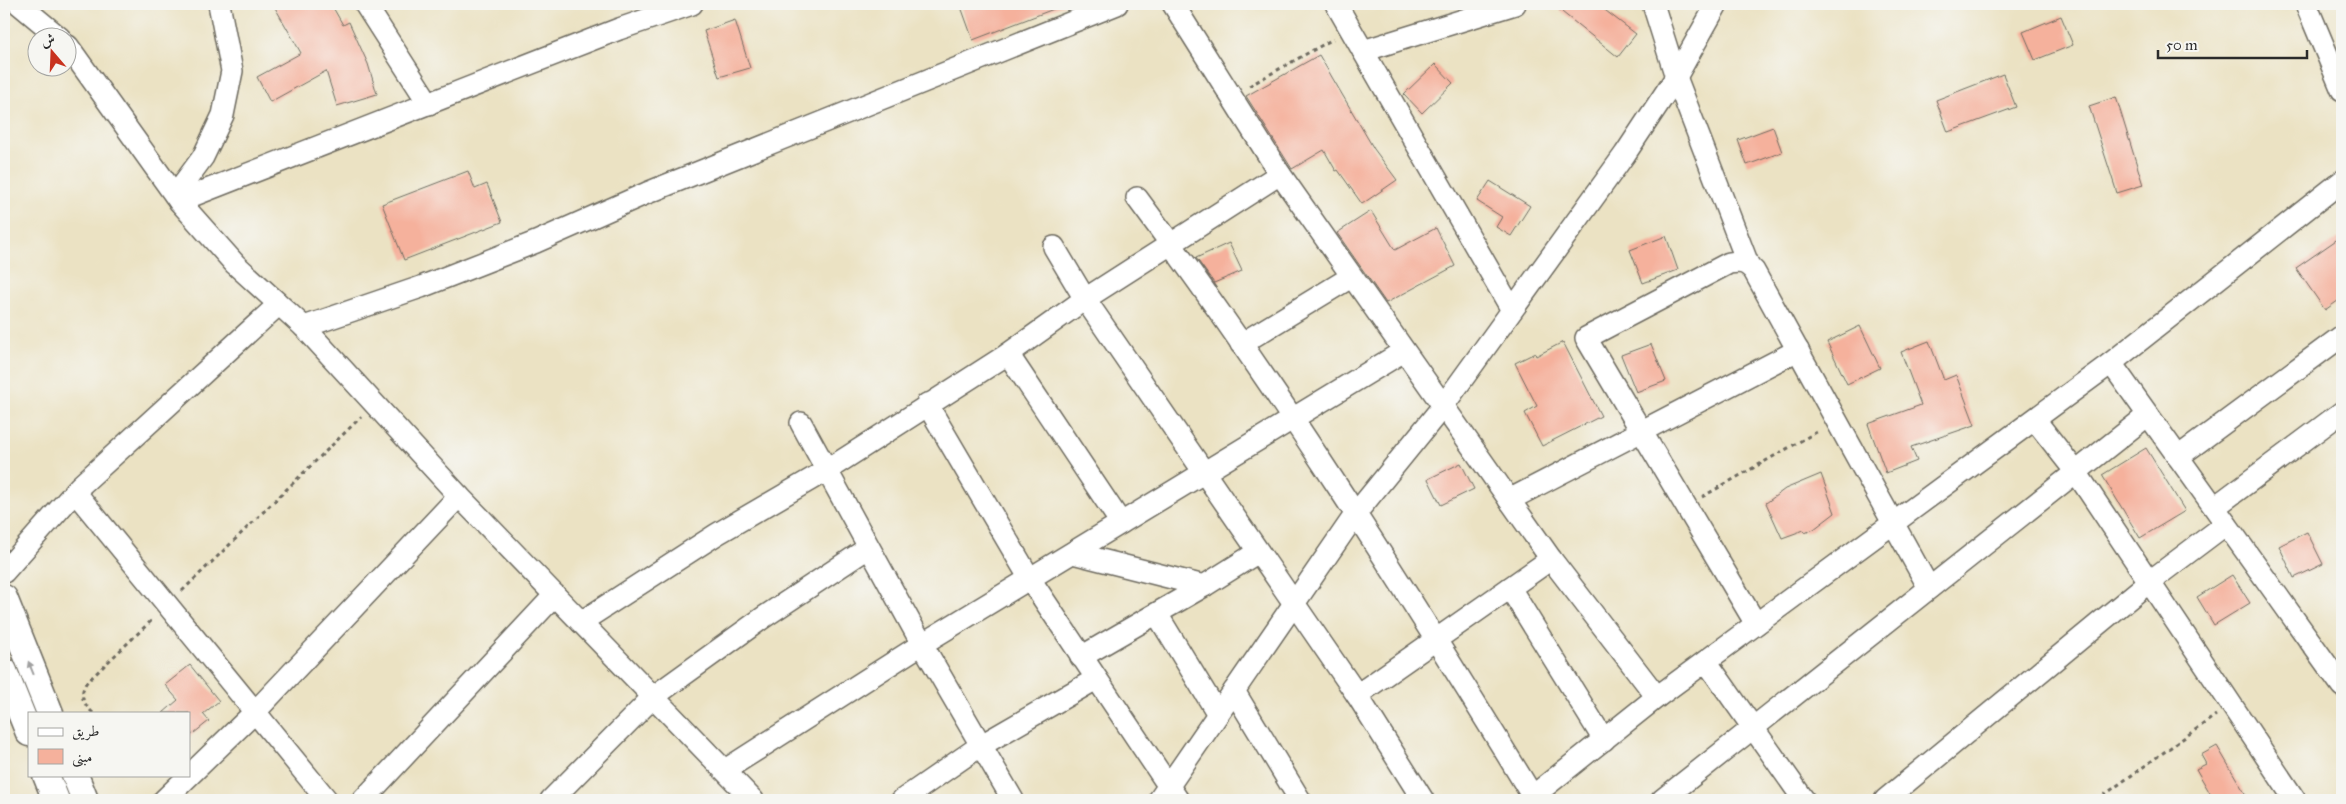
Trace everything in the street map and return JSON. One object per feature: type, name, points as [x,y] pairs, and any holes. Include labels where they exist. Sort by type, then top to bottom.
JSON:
[{"type":"street","points":[[19,4],[48,28]]},
{"type":"street","points":[[177,198],[203,157],[223,115],[232,71],[219,4]]},
{"type":"street","points":[[366,4],[429,104]]},
{"type":"street","points":[[177,198],[429,104],[619,29],[692,4]]},
{"type":"street","points":[[304,327],[421,287],[518,249],[647,194],[1116,4]]},
{"type":"street","points":[[1173,4],[1280,174],[1351,277],[1509,500],[1657,697]]},
{"type":"street","points":[[1336,4],[1512,310]]},
{"type":"street","points":[[1362,51],[1515,4]]},
{"type":"street","points":[[1653,4],[1676,77],[1748,264],[1754,271],[1930,588]]},
{"type":"street","points":[[927,404],[1030,579],[1096,679],[1168,796],[1218,714],[1357,512],[1443,406],[1625,154],[1676,77],[1717,4]]},
{"type":"street","points":[[2306,4],[2342,90]]},
{"type":"street","points":[[78,60],[177,198],[235,264],[304,327],[459,496],[654,696],[752,800]]},
{"type":"street","points":[[581,622],[717,534],[827,470],[927,404],[1008,354],[1085,299],[1280,174]]},
{"type":"street","points":[[1137,198],[1172,244],[1357,512],[1437,639],[1531,798],[1657,697],[2111,363],[2342,181]]},
{"type":"street","points":[[1054,247],[1085,299],[1356,695],[1423,800]]},
{"type":"street","points":[[1748,264],[1741,262],[1729,263],[1586,338],[1756,624]]},
{"type":"street","points":[[1240,344],[1351,277]]},
{"type":"street","points":[[4,572],[75,492],[278,305]]},
{"type":"street","points":[[2178,457],[2342,336]]},
{"type":"street","points":[[1509,500],[1798,350]]},
{"type":"street","points":[[725,770],[922,644],[1404,351]]},
{"type":"street","points":[[1008,354],[1121,523]]},
{"type":"street","points":[[2111,363],[2342,686]]},
{"type":"street","points":[[1885,800],[2149,582],[2220,516],[2342,412]]},
{"type":"street","points":[[1662,800],[2148,415]]},
{"type":"street","points":[[2035,420],[2076,472],[2295,800]]},
{"type":"street","points":[[801,423],[868,548],[980,746],[1013,800]]},
{"type":"street","points":[[75,492],[327,800]]},
{"type":"street","points":[[190,775],[254,713],[459,496]]},
{"type":"street","points":[[551,800],[654,696],[764,617],[868,548]]},
{"type":"street","points":[[1081,656],[1157,614],[1258,552]]},
{"type":"street","points":[[1073,553],[1204,586]]},
{"type":"street","points":[[1356,695],[1552,559]]},
{"type":"street","points":[[1510,588],[1604,740]]},
{"type":"street","points":[[363,800],[555,595]]},
{"type":"street","points":[[4,598],[50,712]]},
{"type":"street","points":[[1157,614],[1218,714]]},
{"type":"street","points":[[1706,661],[1804,800]]},
{"type":"street","points":[[4,671],[28,731]]},
{"type":"street","points":[[902,800],[980,746],[1096,679]]},
{"type":"street","points":[[1234,691],[1300,800]]},
{"type":"street","points":[[46,776],[56,800]]},
{"type":"street","points":[[75,776],[85,800]]},
{"type":"street","points":[[164,800],[189,776]]},
{"type":"path","points":[[1231,96],[1352,29]]},
{"type":"path","points":[[92,712],[84,704],[82,695],[86,683],[374,404]]},
{"type":"path","points":[[1686,506],[1837,420]]},
{"type":"path","points":[[2097,800],[2231,704]]},
{"type":"building","points":[[273,4],[331,4],[343,25],[349,22],[368,64],[377,94],[337,106],[326,71],[270,102],[257,77],[301,53]]},
{"type":"building","points":[[960,4],[1064,4],[1064,5],[973,40]]},
{"type":"building","points":[[1552,4],[1597,4],[1636,34],[1618,57]]},
{"type":"building","points":[[2061,16],[2073,45],[2035,60],[2023,32]]},
{"type":"building","points":[[735,20],[750,68],[719,77],[704,31]]},
{"type":"building","points":[[1319,55],[1374,149],[1397,180],[1362,204],[1338,170],[1336,171],[1324,150],[1292,169],[1246,96]]},
{"type":"building","points":[[1435,64],[1453,83],[1422,113],[1404,94]]},
{"type":"building","points":[[2003,74],[2016,107],[1948,132],[1936,100]]},
{"type":"building","points":[[2116,97],[2143,185],[2117,193],[2089,106]]},
{"type":"building","points":[[1773,127],[1782,152],[1747,165],[1738,140]]},
{"type":"building","points":[[468,171],[475,189],[487,184],[502,222],[404,260],[382,204]]},
{"type":"building","points":[[1490,181],[1530,206],[1511,236],[1496,227],[1502,217],[1477,201]]},
{"type":"building","points":[[1371,211],[1395,250],[1436,228],[1455,266],[1386,303],[1337,233]]},
{"type":"building","points":[[1666,236],[1678,270],[1643,283],[1630,250]]},
{"type":"building","points":[[2342,236],[2342,298],[2325,310],[2296,268]]},
{"type":"building","points":[[1229,243],[1242,271],[1214,283],[1196,258]]},
{"type":"building","points":[[1860,326],[1880,368],[1847,384],[1827,342]]},
{"type":"building","points":[[1929,341],[1944,380],[1956,375],[1975,425],[1911,447],[1917,461],[1886,473],[1868,424],[1921,405],[1901,352]]},
{"type":"building","points":[[1563,342],[1601,416],[1542,446],[1525,413],[1537,406],[1515,363],[1535,353],[1536,356]]},
{"type":"building","points":[[1651,344],[1666,381],[1636,392],[1621,355]]},
{"type":"building","points":[[2146,448],[2185,511],[2140,538],[2102,475]]},
{"type":"building","points":[[1461,463],[1474,489],[1441,505],[1428,479]]},
{"type":"building","points":[[1821,474],[1835,513],[1814,529],[1805,533],[1804,530],[1782,538],[1766,503],[1785,489]]},
{"type":"building","points":[[2307,532],[2323,564],[2294,578],[2279,546]]},
{"type":"building","points":[[2232,575],[2250,603],[2214,625],[2197,597]]},
{"type":"building","points":[[190,665],[219,701],[203,714],[209,721],[190,736],[190,712],[164,712],[178,700],[165,685]]},
{"type":"building","points":[[2217,746],[2249,800],[2214,800],[2196,769],[2206,764],[2201,755]]}]
